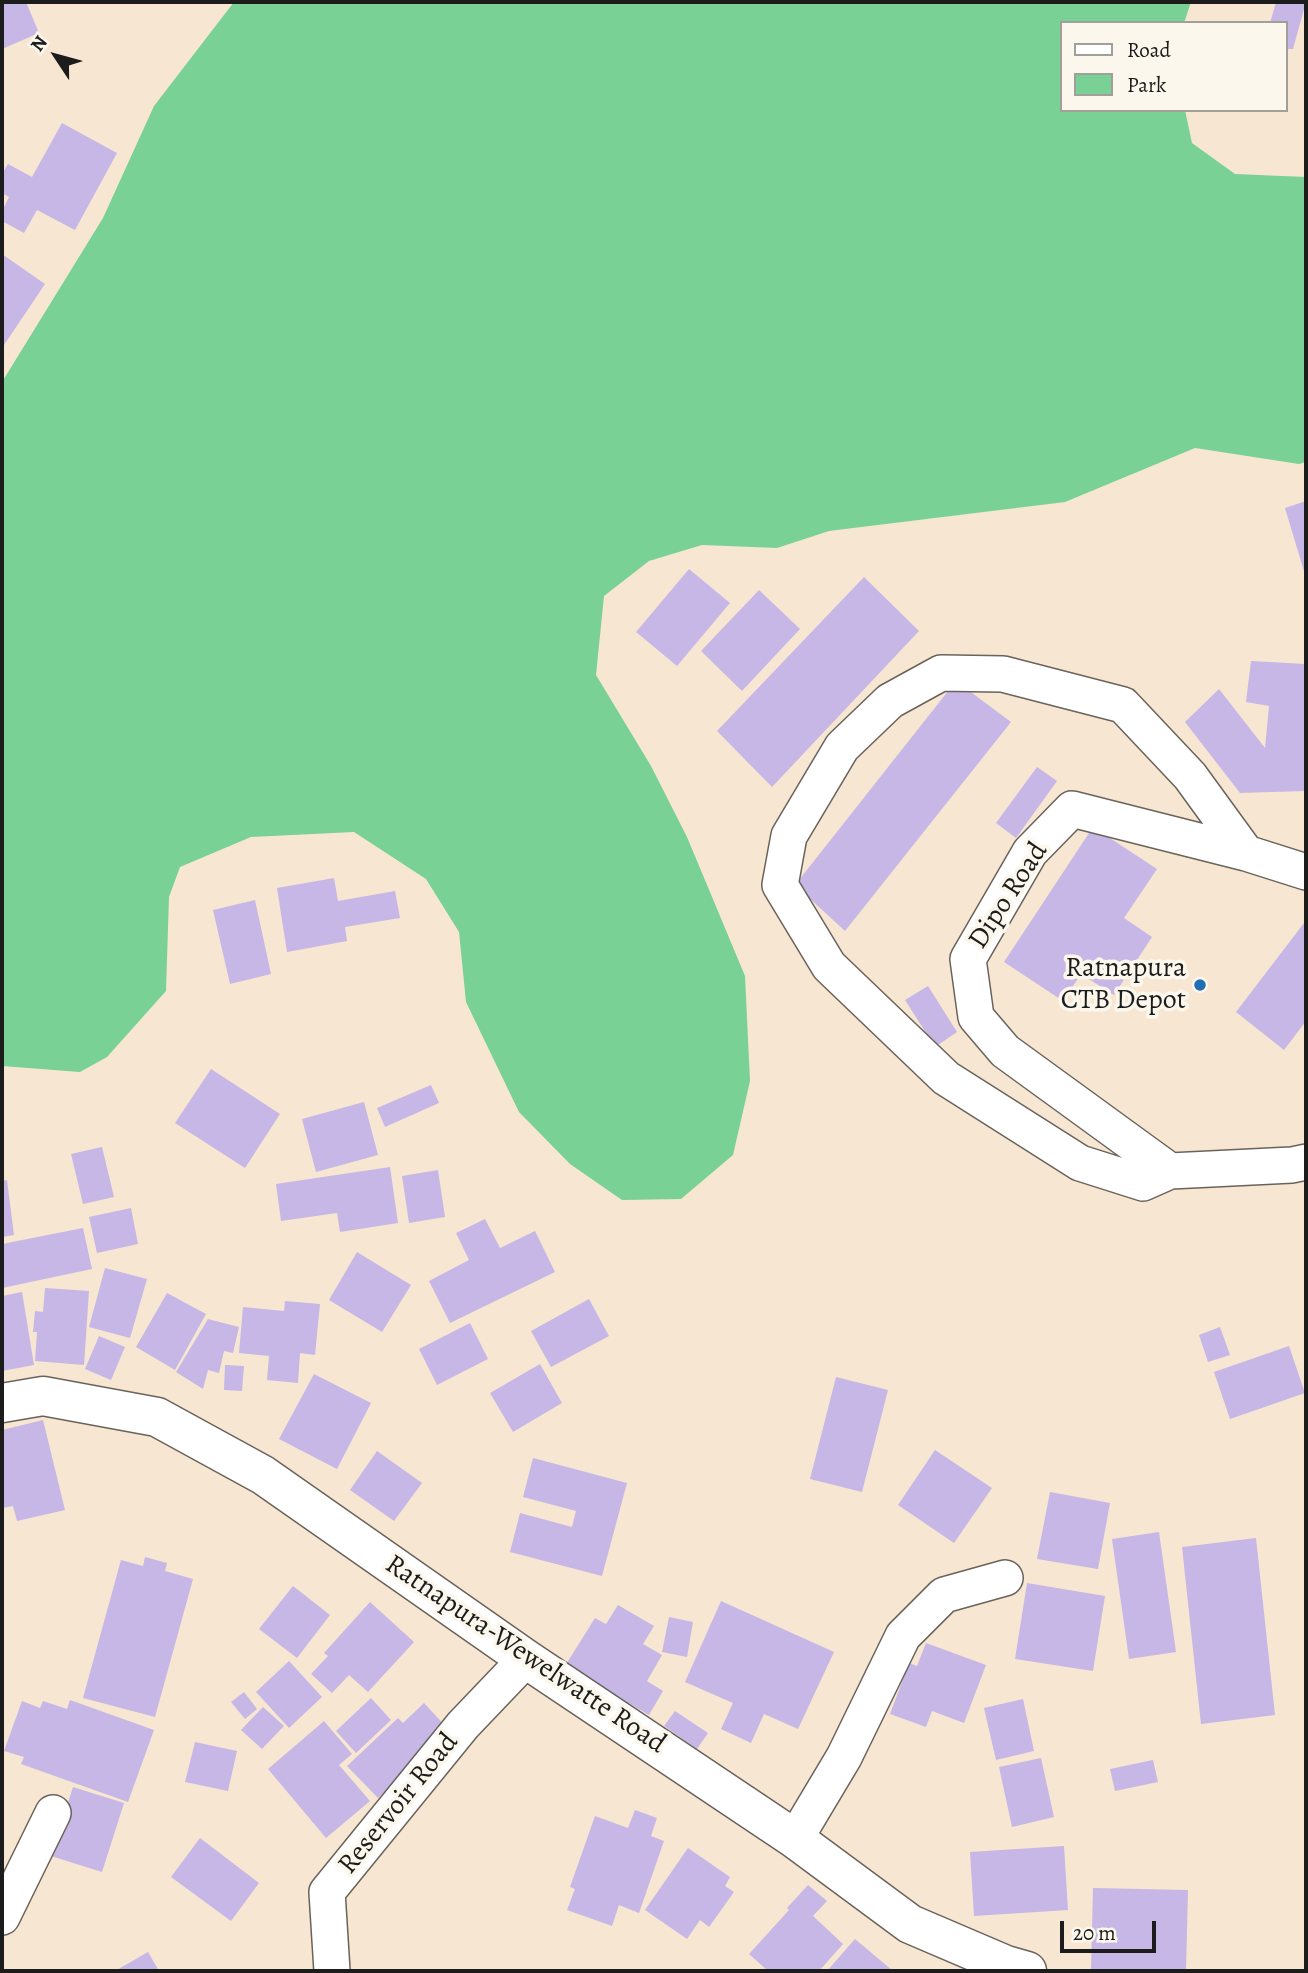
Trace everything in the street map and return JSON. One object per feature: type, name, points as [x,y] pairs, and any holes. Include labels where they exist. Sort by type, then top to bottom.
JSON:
[{"type":"main road","name":"Ratnapura-Wewelwatte Road","points":[[2,1403],[43,1396],[157,1418],[263,1475],[526,1658],[796,1839],[910,1924],[1006,1965],[1027,1971]]},
{"type":"street","points":[[1246,853],[1190,776],[1123,705],[1003,674],[941,673],[890,701],[842,747],[789,836],[780,885],[829,966],[946,1078],[1080,1163],[1143,1183],[1170,1171],[1306,1162]]},
{"type":"street","name":"Dipo Road","points":[[1170,1171],[1005,1051],[976,1017],[968,959],[1030,852],[1072,809],[1246,853],[1306,872]]},
{"type":"street","points":[[796,1839],[844,1756],[903,1636],[944,1595],[1005,1578]]},
{"type":"street","name":"Reservoir Road","points":[[332,1971],[327,1892],[463,1725],[526,1658]]},
{"type":"street","points":[[2,1917],[53,1813]]},
{"type":"green space","points":[[234,2],[1191,2],[1185,21],[1060,21],[1060,112],[1185,112],[1192,143],[1235,174],[1306,177],[1306,462],[1299,464],[1195,448],[1065,502],[829,531],[777,548],[702,545],[649,561],[604,596],[596,675],[651,766],[687,837],[745,976],[750,1081],[733,1155],[681,1199],[622,1200],[570,1164],[519,1112],[466,1002],[459,932],[426,879],[354,832],[251,837],[180,867],[169,897],[166,991],[107,1057],[80,1072],[2,1066],[2,382],[103,218],[154,106]]},
{"type":"building","points":[[2,2],[26,2],[39,33],[2,49]]},
{"type":"building","points":[[1276,2],[1306,2],[1293,49],[1287,49],[1287,21],[1271,21]]},
{"type":"building","points":[[62,123],[117,153],[75,230],[37,210],[24,233],[2,221],[2,211],[9,197],[2,193],[2,174],[8,164],[32,177]]},
{"type":"building","points":[[2,254],[45,284],[2,348]]},
{"type":"building","points":[[1306,501],[1306,578],[1285,508]]},
{"type":"building","points":[[689,569],[730,603],[677,666],[636,632]]},
{"type":"building","points":[[864,577],[919,631],[772,787],[717,731]]},
{"type":"building","points":[[759,590],[800,629],[742,691],[701,651]]},
{"type":"building","points":[[1251,661],[1306,664],[1304,791],[1240,793],[1185,722],[1219,689],[1265,748],[1269,706],[1246,702]]},
{"type":"building","points":[[956,681],[1011,722],[845,931],[795,885]]},
{"type":"building","points":[[1037,767],[1057,781],[1016,838],[996,823]]},
{"type":"building","points":[[1093,827],[1157,869],[1124,918],[1152,937],[1114,995],[1081,974],[1063,1001],[1004,962]]},
{"type":"building","points":[[334,878],[338,901],[395,891],[400,918],[345,927],[347,941],[287,952],[277,888]]},
{"type":"building","points":[[255,900],[271,974],[230,984],[213,910]]},
{"type":"building","points":[[1304,923],[1306,1021],[1284,1050],[1236,1012]]},
{"type":"building","points":[[928,986],[957,1032],[935,1047],[905,1000]]},
{"type":"building","points":[[211,1069],[280,1114],[245,1168],[175,1123]]},
{"type":"building","points":[[431,1085],[439,1103],[385,1127],[377,1108]]},
{"type":"building","points":[[364,1102],[378,1155],[316,1172],[302,1119]]},
{"type":"building","points":[[102,1147],[114,1197],[83,1204],[71,1154]]},
{"type":"building","points":[[390,1167],[398,1223],[340,1232],[337,1213],[281,1221],[276,1184]]},
{"type":"building","points":[[438,1170],[445,1217],[409,1223],[402,1176]]},
{"type":"building","points":[[7,1180],[14,1235],[2,1237],[2,1181]]},
{"type":"building","points":[[131,1208],[138,1244],[97,1253],[89,1217]]},
{"type":"building","points":[[485,1219],[500,1248],[535,1231],[555,1272],[450,1323],[429,1281],[469,1260],[456,1233]]},
{"type":"building","points":[[83,1228],[92,1269],[2,1288],[2,1244]]},
{"type":"building","points":[[357,1252],[411,1285],[382,1332],[329,1300]]},
{"type":"building","points":[[105,1268],[147,1279],[130,1338],[89,1327]]},
{"type":"building","points":[[45,1288],[89,1291],[84,1365],[35,1361],[35,1311],[43,1312]]},
{"type":"building","points":[[22,1292],[34,1365],[2,1371],[2,1296]]},
{"type":"building","points":[[167,1293],[206,1314],[175,1370],[136,1347]]},
{"type":"building","points":[[589,1299],[609,1336],[551,1367],[531,1331]]},
{"type":"building","points":[[285,1301],[320,1304],[315,1355],[300,1353],[298,1383],[267,1380],[269,1356],[239,1353],[243,1307],[284,1311]]},
{"type":"building","points":[[208,1319],[239,1327],[233,1353],[224,1351],[219,1373],[208,1370],[203,1389],[176,1372]]},
{"type":"building","points":[[470,1323],[488,1359],[437,1385],[419,1349]]},
{"type":"building","points":[[1220,1327],[1230,1355],[1208,1362],[1199,1335]]},
{"type":"building","points":[[99,1336],[125,1347],[111,1380],[85,1369]]},
{"type":"building","points":[[1289,1346],[1305,1393],[1230,1419],[1214,1372]]},
{"type":"building","points":[[540,1364],[562,1403],[513,1432],[490,1393]]},
{"type":"building","points":[[225,1365],[244,1366],[242,1391],[224,1390]]},
{"type":"building","points":[[314,1374],[371,1403],[337,1469],[279,1439]]},
{"type":"building","points":[[836,1377],[888,1390],[862,1492],[810,1479]]},
{"type":"building","points":[[43,1420],[65,1510],[17,1521],[13,1506],[2,1508],[2,1430]]},
{"type":"building","points":[[935,1450],[992,1488],[954,1543],[898,1505]]},
{"type":"building","points":[[377,1451],[422,1483],[394,1521],[350,1490]]},
{"type":"building","points":[[533,1458],[627,1483],[602,1576],[510,1552],[520,1513],[572,1527],[576,1511],[523,1497]]},
{"type":"building","points":[[1050,1492],[1110,1503],[1098,1569],[1037,1559]]},
{"type":"building","points":[[1159,1532],[1176,1652],[1129,1659],[1112,1539]]},
{"type":"building","points":[[1256,1538],[1275,1715],[1201,1724],[1182,1547]]},
{"type":"building","points":[[145,1557],[167,1563],[165,1571],[193,1579],[155,1717],[83,1698],[121,1560],[143,1566]]},
{"type":"building","points":[[1027,1583],[1105,1596],[1093,1671],[1015,1659]]},
{"type":"building","points":[[293,1586],[330,1615],[297,1658],[259,1629]]},
{"type":"building","points":[[721,1601],[834,1652],[798,1729],[764,1714],[751,1743],[721,1729],[733,1703],[685,1682]]},
{"type":"building","points":[[370,1602],[414,1642],[368,1692],[349,1675],[332,1693],[311,1674],[328,1656],[324,1653]]},
{"type":"building","points":[[618,1605],[654,1626],[643,1644],[662,1655],[647,1681],[663,1691],[649,1715],[565,1666],[595,1618],[606,1624]]},
{"type":"building","points":[[669,1617],[693,1622],[687,1657],[662,1652]]},
{"type":"building","points":[[926,1643],[986,1665],[964,1723],[932,1711],[926,1727],[890,1714],[909,1663],[917,1666]]},
{"type":"building","points":[[289,1661],[322,1697],[289,1728],[256,1692]]},
{"type":"building","points":[[244,1692],[257,1709],[245,1719],[231,1702]]},
{"type":"building","points":[[371,1698],[391,1720],[356,1753],[336,1731]]},
{"type":"building","points":[[1023,1699],[1034,1751],[996,1760],[984,1708]]},
{"type":"building","points":[[70,1700],[154,1730],[128,1802],[21,1764],[24,1757],[4,1751],[22,1701],[40,1708],[43,1701],[67,1709]]},
{"type":"building","points":[[424,1703],[449,1730],[378,1798],[347,1766],[398,1718],[403,1723]]},
{"type":"building","points":[[263,1707],[284,1726],[262,1749],[241,1730]]},
{"type":"building","points":[[675,1711],[708,1733],[697,1749],[664,1726]]},
{"type":"building","points":[[324,1721],[352,1754],[339,1765],[370,1801],[326,1838],[268,1769]]},
{"type":"building","points":[[195,1742],[237,1751],[228,1791],[185,1782]]},
{"type":"building","points":[[1041,1758],[1054,1817],[1012,1827],[999,1767]]},
{"type":"building","points":[[1153,1760],[1158,1782],[1115,1791],[1110,1769]]},
{"type":"building","points":[[73,1787],[124,1803],[102,1872],[51,1856]]},
{"type":"building","points":[[635,1810],[657,1818],[651,1836],[664,1841],[639,1913],[619,1905],[612,1926],[567,1910],[575,1889],[570,1887],[595,1816],[628,1828]]},
{"type":"building","points":[[200,1838],[259,1883],[231,1921],[171,1877]]},
{"type":"building","points":[[1064,1846],[1068,1910],[974,1916],[970,1852]]},
{"type":"building","points":[[688,1848],[730,1877],[725,1886],[734,1892],[709,1927],[700,1920],[687,1939],[645,1910]]},
{"type":"building","points":[[808,1885],[827,1901],[813,1916],[843,1944],[819,1971],[768,1971],[749,1954]]},
{"type":"building","points":[[1093,1888],[1188,1890],[1186,1971],[1091,1971]]},
{"type":"building","points":[[855,1939],[893,1971],[827,1971]]},
{"type":"building","points":[[148,1952],[159,1971],[115,1971]]},
{"type":"place","name":"Ratnapura CTB Depot","points":[[1200,985]]}]
